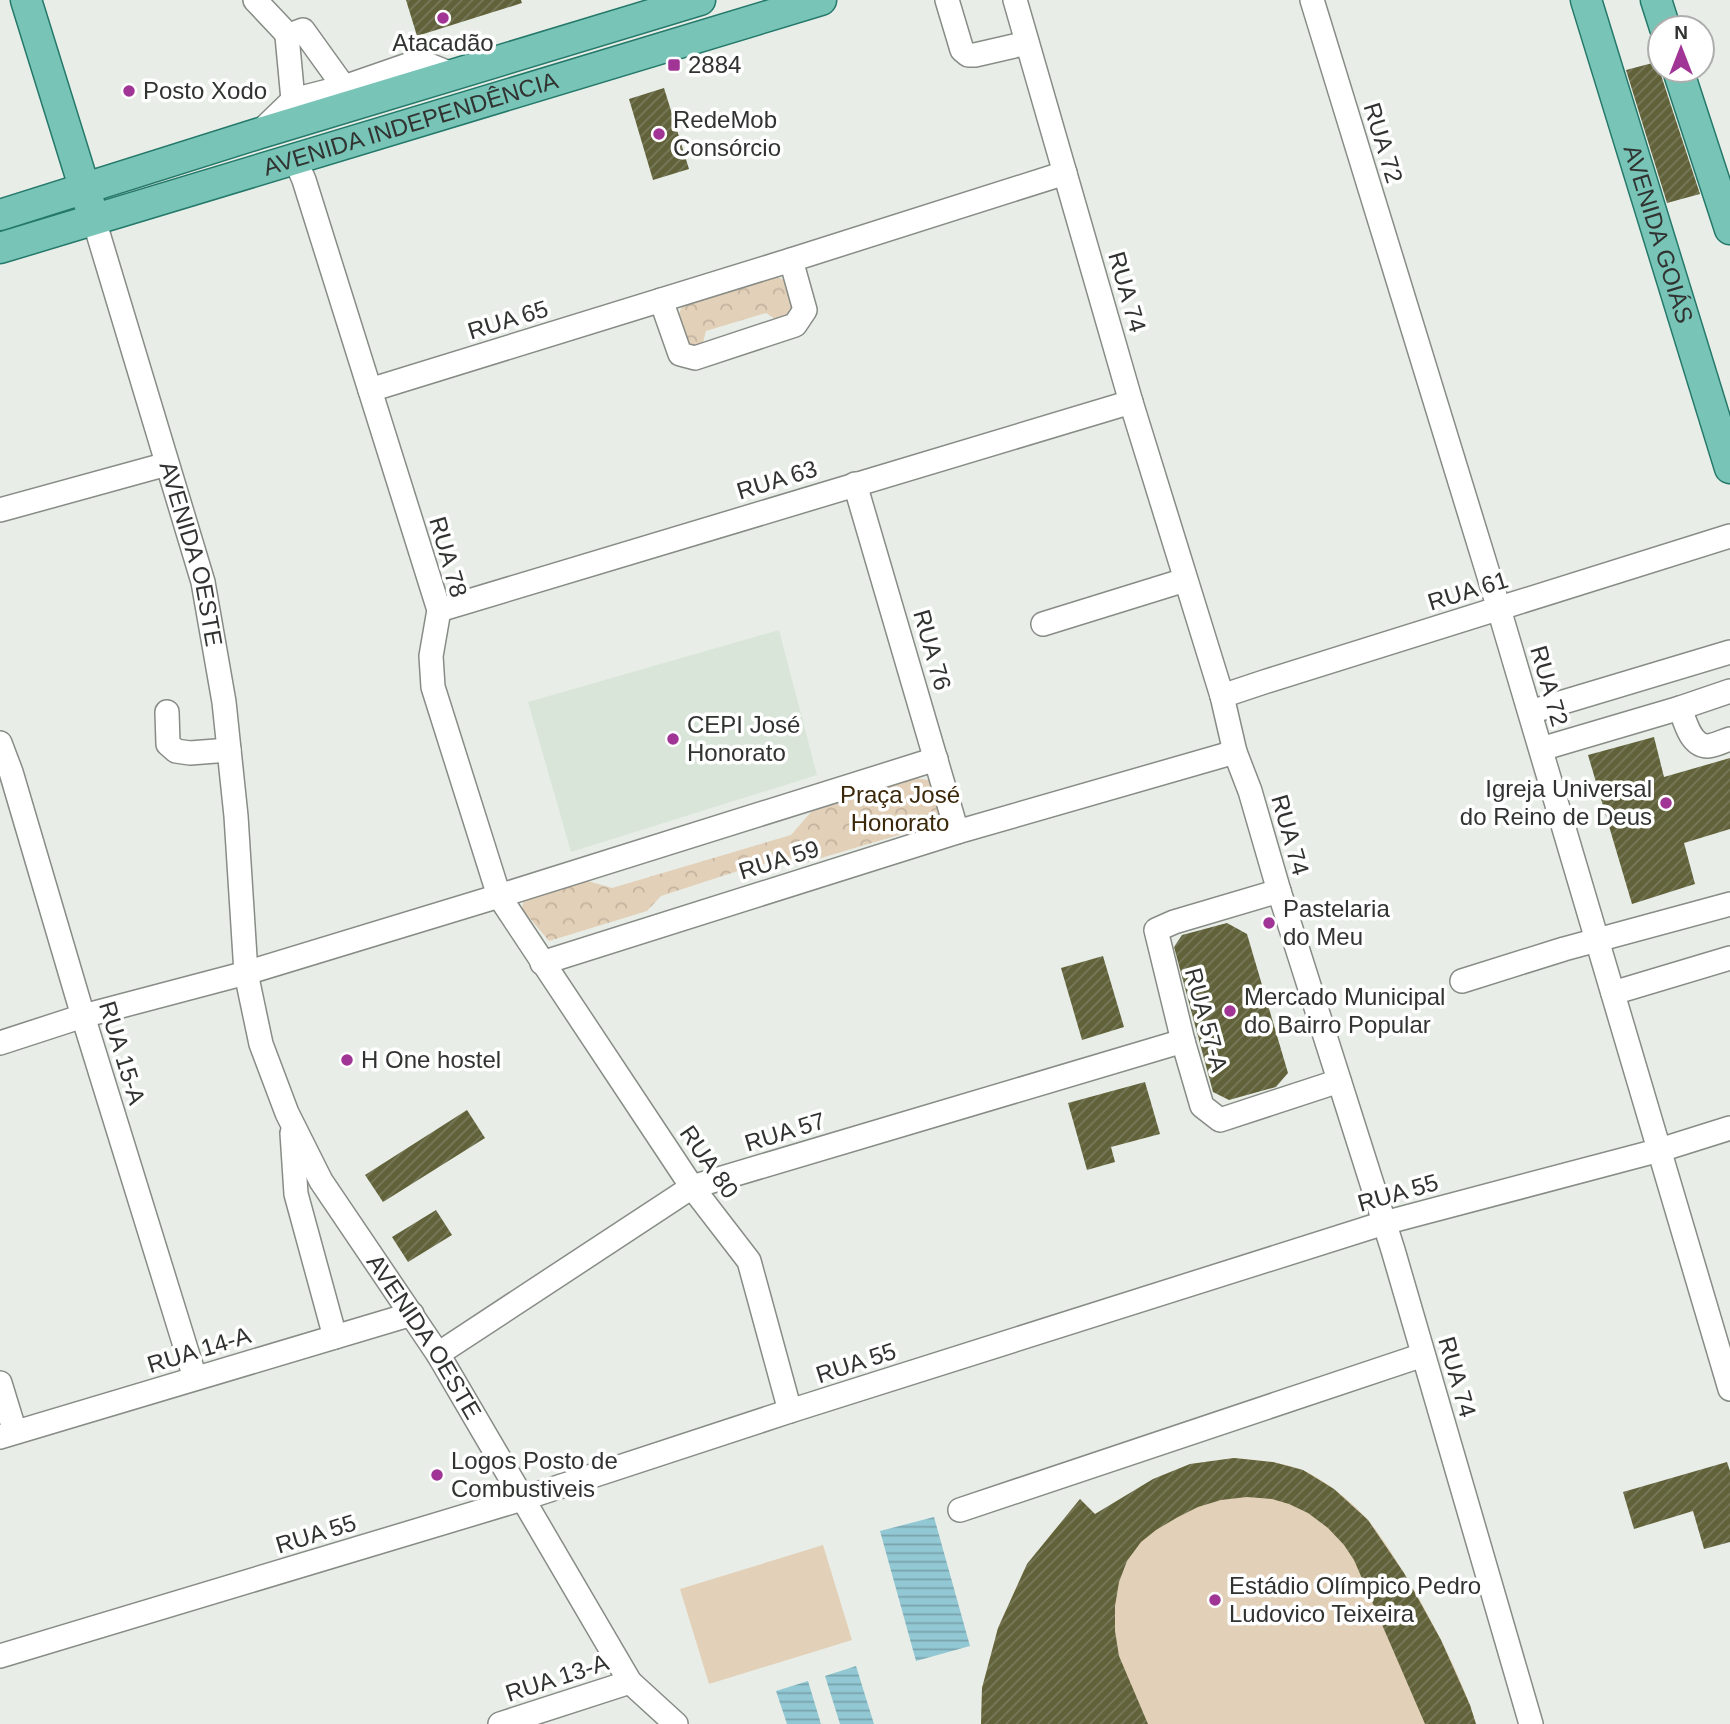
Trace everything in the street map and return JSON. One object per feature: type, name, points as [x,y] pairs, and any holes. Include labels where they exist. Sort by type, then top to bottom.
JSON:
[{"type":"main road","name":"AVENIDA OESTE","points":[[26,0],[94,220]]},
{"type":"main road","name":"AVENIDA INDEPENDÊNCIA","points":[[0,215],[700,0]]},
{"type":"main road","name":"AVENIDA INDEPENDÊNCIA","points":[[0,248],[821,0]]},
{"type":"main road","name":"AVENIDA GOIÁS","points":[[1586,0],[1730,468]]},
{"type":"main road","points":[[1683,84],[1730,229]]},
{"type":"street","points":[[255,0],[288,35],[293,100]]},
{"type":"street","points":[[947,0],[962,50],[968,55],[1027,43]]},
{"type":"street","name":"RUA 74","points":[[1015,0],[1131,402],[1222,696],[1235,752],[1250,791],[1393,1251],[1531,1724]]},
{"type":"street","name":"RUA 72","points":[[1311,0],[1499,609],[1730,1388]]},
{"type":"street","points":[[288,35],[303,30],[344,87]]},
{"type":"street","points":[[257,134],[293,100],[344,87],[419,61],[454,75]]},
{"type":"street","name":"RUA 78","points":[[295,159],[304,180],[439,610],[431,656],[433,687],[499,896],[542,962]]},
{"type":"street","name":"RUA 65","points":[[370,390],[1065,173]]},
{"type":"street","name":"AVENIDA OESTE","points":[[94,220],[203,582],[224,702],[236,816],[246,973],[261,1044],[291,1122],[321,1181],[438,1354],[630,1682],[676,1724]]},
{"type":"street","points":[[662,300],[680,354],[695,358],[795,326],[805,310],[791,260]]},
{"type":"street","name":"RUA 63","points":[[439,610],[1131,402]]},
{"type":"street","points":[[0,510],[167,464]]},
{"type":"street","name":"RUA 76","points":[[855,484],[957,832]]},
{"type":"street","name":"RUA 61","points":[[1222,696],[1730,536]]},
{"type":"street","points":[[1043,624],[1185,580]]},
{"type":"street","points":[[1530,712],[1730,652]]},
{"type":"street","points":[[1541,749],[1730,691]]},
{"type":"street","points":[[1680,708],[1697,744],[1708,746],[1730,739]]},
{"type":"street","points":[[167,712],[167,744],[176,751],[190,753],[229,750]]},
{"type":"street","name":"RUA 15-A","points":[[0,743],[6,774],[195,1378]]},
{"type":"street","name":"RUA 59","points":[[542,962],[957,832],[1235,752]]},
{"type":"street","name":"RUA 59","points":[[0,1043],[83,1016],[246,973],[936,759]]},
{"type":"street","name":"RUA 57-A","points":[[1279,891],[1174,922],[1156,930],[1202,1106],[1220,1120],[1339,1081]]},
{"type":"street","points":[[1462,981],[1564,949],[1730,904]]},
{"type":"street","points":[[1614,993],[1730,958]]},
{"type":"street","name":"RUA 80","points":[[542,962],[692,1187],[749,1261],[790,1411]]},
{"type":"street","name":"RUA 57","points":[[438,1354],[692,1187],[1183,1041]]},
{"type":"street","name":"AVENIDA OESTE","points":[[291,1122],[296,1194],[335,1337]]},
{"type":"street","name":"RUA 55","points":[[0,1656],[522,1499],[1384,1223],[1660,1150],[1730,1128]]},
{"type":"street","name":"RUA 14-A","points":[[8,1434],[412,1314]]},
{"type":"street","points":[[960,1510],[1423,1354]]},
{"type":"street","points":[[0,1383],[8,1434]]},
{"type":"street","name":"RUA 13-A","points":[[500,1724],[630,1682]]},
{"type":"shaded area","name":"CEPI José Honorato","points":[[779,630],[817,775],[571,852],[528,702]]},
{"type":"green space","points":[[774,275],[784,280],[792,308],[788,319],[778,321],[766,313],[706,331],[702,346],[692,349],[685,345],[677,319],[682,306]]},
{"type":"green space","name":"Praça José Honorato","points":[[915,778],[929,780],[941,816],[929,826],[801,864],[775,861],[741,870],[661,896],[647,911],[549,941],[522,909],[524,897],[588,881],[612,888],[791,835],[811,812]]},
{"type":"green space","name":"Estádio Olímpico Pedro Ludovico Teixeira","points":[[1234,1458],[1277,1463],[1302,1470],[1329,1485],[1363,1514],[1390,1550],[1421,1602],[1458,1677],[1476,1724],[981,1724],[982,1688],[998,1628],[1027,1564],[1080,1499],[1095,1514],[1190,1464]]},
{"type":"green space","points":[[823,1545],[852,1640],[709,1684],[680,1589]]},
{"type":"water","points":[[934,1517],[970,1646],[916,1661],[880,1531]]},
{"type":"water","points":[[856,1666],[874,1724],[840,1724],[825,1676]]},
{"type":"water","points":[[808,1681],[821,1724],[787,1724],[776,1691]]},
{"type":"building","name":"Atacadão","points":[[406,0],[521,0],[522,3],[417,36]]},
{"type":"building","points":[[1646,65],[1646,84],[1664,84],[1700,194],[1667,203],[1626,70]]},
{"type":"building","name":"RedeMob Consórcio","points":[[664,88],[689,169],[653,180],[629,99]]},
{"type":"building","name":"Igreja Universal do Reino de Deus","points":[[1654,737],[1664,777],[1730,758],[1730,829],[1684,843],[1695,884],[1632,904],[1588,755]]},
{"type":"building","name":"Mercado Municipal do Bairro Popular","points":[[1227,923],[1247,934],[1288,1073],[1276,1087],[1229,1100],[1213,1092],[1174,947],[1182,935]]},
{"type":"building","points":[[1103,956],[1124,1027],[1082,1040],[1061,968]]},
{"type":"building","points":[[1145,1082],[1160,1134],[1111,1147],[1115,1162],[1087,1170],[1068,1103]]},
{"type":"building","points":[[467,1110],[485,1138],[383,1202],[365,1175]]},
{"type":"building","points":[[436,1210],[452,1235],[408,1262],[392,1237]]},
{"type":"building","points":[[1234,1458],[1273,1462],[1303,1470],[1334,1489],[1368,1520],[1404,1573],[1441,1640],[1476,1724],[1425,1724],[1354,1560],[1344,1545],[1308,1513],[1272,1499],[1247,1497],[1221,1500],[1178,1517],[1141,1542],[1127,1561],[1119,1582],[1115,1631],[1119,1656],[1148,1724],[981,1724],[982,1688],[998,1628],[1027,1564],[1080,1499],[1095,1514],[1153,1479],[1190,1464]]},
{"type":"building","points":[[1727,1462],[1730,1471],[1730,1542],[1704,1549],[1693,1511],[1634,1529],[1623,1492]]},
{"type":"place","name":"Atacadão","points":[[443,18]]},
{"type":"place","name":"2884","points":[[674,65]]},
{"type":"place","name":"Posto Xodo","points":[[129,91]]},
{"type":"place","name":"RedeMob Consórcio","points":[[659,134]]},
{"type":"place","name":"CEPI José Honorato","points":[[673,739]]},
{"type":"place","name":"Igreja Universal do Reino de Deus","points":[[1666,803]]},
{"type":"place","name":"Pastelaria do Meu","points":[[1269,923]]},
{"type":"place","name":"Mercado Municipal do Bairro Popular","points":[[1230,1011]]},
{"type":"place","name":"H One hostel","points":[[347,1060]]},
{"type":"place","name":"Logos Posto de Combustiveis","points":[[437,1475]]},
{"type":"place","name":"Estádio Olímpico Pedro Ludovico Teixeira","points":[[1215,1600]]}]
